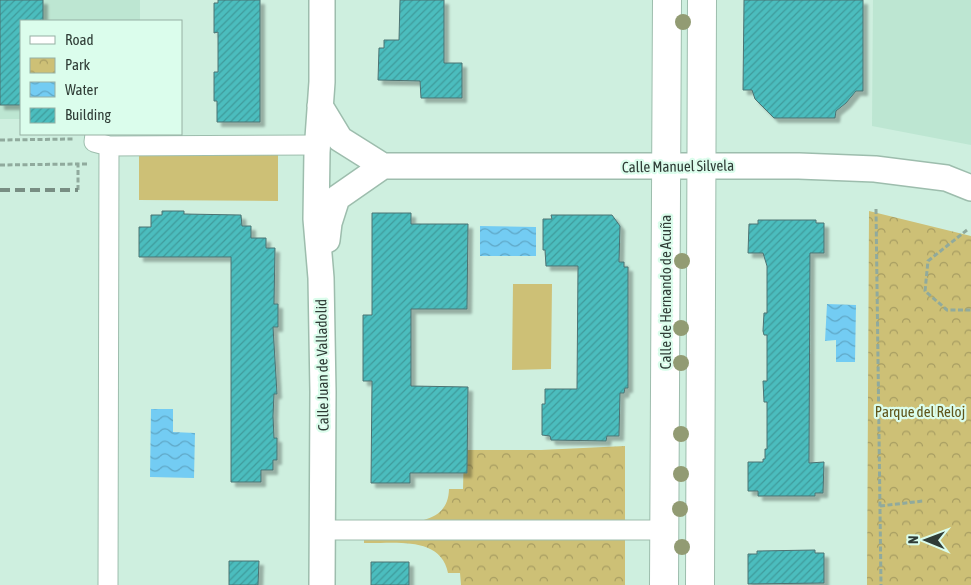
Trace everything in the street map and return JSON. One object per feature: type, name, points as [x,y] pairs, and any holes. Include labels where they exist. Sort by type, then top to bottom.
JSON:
[{"type":"street","name":"Calle Juan de Valladolid","points":[[322,0],[316,219],[321,278],[322,585]]},
{"type":"street","name":"Calle de Hernando de Acuña","points":[[664,585],[667,0]]},
{"type":"street","points":[[700,585],[702,0]]},
{"type":"street","points":[[320,106],[340,138],[383,166],[337,198],[329,223],[321,278]]},
{"type":"street","points":[[108,585],[99,139],[317,145]]},
{"type":"street","name":"Calle Manuel Silvela","points":[[383,166],[665,168],[701,165],[875,169],[946,178],[971,188]]},
{"type":"street","points":[[322,530],[664,530]]},
{"type":"path","points":[[0,140],[99,139]]},
{"type":"path","points":[[0,164],[78,164]]},
{"type":"path","points":[[876,209],[881,585]]},
{"type":"path","points":[[967,230],[928,261],[925,291],[947,310],[971,310]]},
{"type":"path","points":[[880,506],[923,501]]},
{"type":"shaded area","points":[[0,0],[140,0],[140,20],[20,20],[20,119],[0,119]]},
{"type":"shaded area","points":[[873,0],[971,0],[971,145],[872,126]]},
{"type":"green space","points":[[139,155],[278,155],[278,201],[139,200]]},
{"type":"green space","name":"Parque del Reloj","points":[[869,211],[971,236],[971,585],[867,585]]},
{"type":"green space","points":[[513,284],[552,284],[551,369],[512,370]]},
{"type":"green space","points":[[625,446],[625,585],[461,585],[460,573],[448,573],[444,561],[436,552],[426,547],[401,543],[364,543],[364,522],[417,521],[430,518],[440,512],[446,503],[449,489],[463,489],[464,450],[541,450]]},
{"type":"water","points":[[480,226],[536,227],[536,256],[480,256]]},
{"type":"water","points":[[827,304],[856,305],[855,362],[836,362],[836,340],[825,341]]},
{"type":"water","points":[[151,409],[173,409],[173,432],[195,433],[194,478],[150,477]]},
{"type":"building","points":[[0,0],[43,0],[43,20],[20,20],[20,105],[0,105]]},
{"type":"building","points":[[218,0],[260,0],[260,122],[217,122],[217,101],[214,101],[214,72],[218,72],[218,32],[214,33],[214,3],[218,3]]},
{"type":"building","points":[[400,0],[444,0],[444,63],[462,63],[462,98],[421,98],[420,81],[378,80],[379,48],[384,48],[384,40],[399,40]]},
{"type":"building","points":[[744,0],[863,0],[863,91],[856,91],[836,111],[835,118],[774,118],[755,99],[752,90],[743,90]]},
{"type":"building","points":[[162,211],[184,211],[184,214],[241,215],[242,226],[251,226],[251,238],[266,238],[266,248],[275,248],[274,304],[278,304],[278,327],[273,327],[277,394],[274,394],[273,416],[274,438],[277,438],[277,460],[273,460],[273,470],[261,470],[261,482],[231,482],[231,257],[139,257],[139,227],[151,227],[151,215],[162,215]]},
{"type":"building","points":[[372,213],[411,213],[411,224],[468,224],[467,309],[411,309],[411,386],[468,387],[467,473],[410,473],[410,483],[371,483],[372,381],[363,381],[363,315],[372,315]]},
{"type":"building","points":[[551,215],[612,215],[620,226],[619,262],[624,262],[624,267],[628,267],[628,388],[625,388],[624,393],[620,393],[619,436],[607,436],[606,441],[551,440],[550,436],[542,435],[542,404],[545,404],[545,389],[577,389],[578,266],[546,266],[545,250],[543,250],[543,219],[552,219]]},
{"type":"building","points":[[758,220],[816,220],[816,223],[824,223],[824,253],[810,253],[809,463],[824,462],[823,493],[815,493],[815,496],[758,496],[758,491],[748,491],[748,462],[763,462],[763,459],[765,459],[765,449],[767,449],[767,402],[764,402],[763,381],[767,381],[767,335],[764,335],[763,331],[764,313],[767,313],[767,266],[763,253],[748,253],[749,224],[758,224]]},
{"type":"building","points":[[815,550],[815,553],[824,553],[824,583],[748,584],[748,554],[757,554],[757,551]]},
{"type":"building","points":[[229,561],[259,561],[258,585],[229,585]]},
{"type":"building","points":[[371,562],[409,562],[409,585],[371,585]]},
{"type":"railway","points":[[0,190],[78,190]]}]
